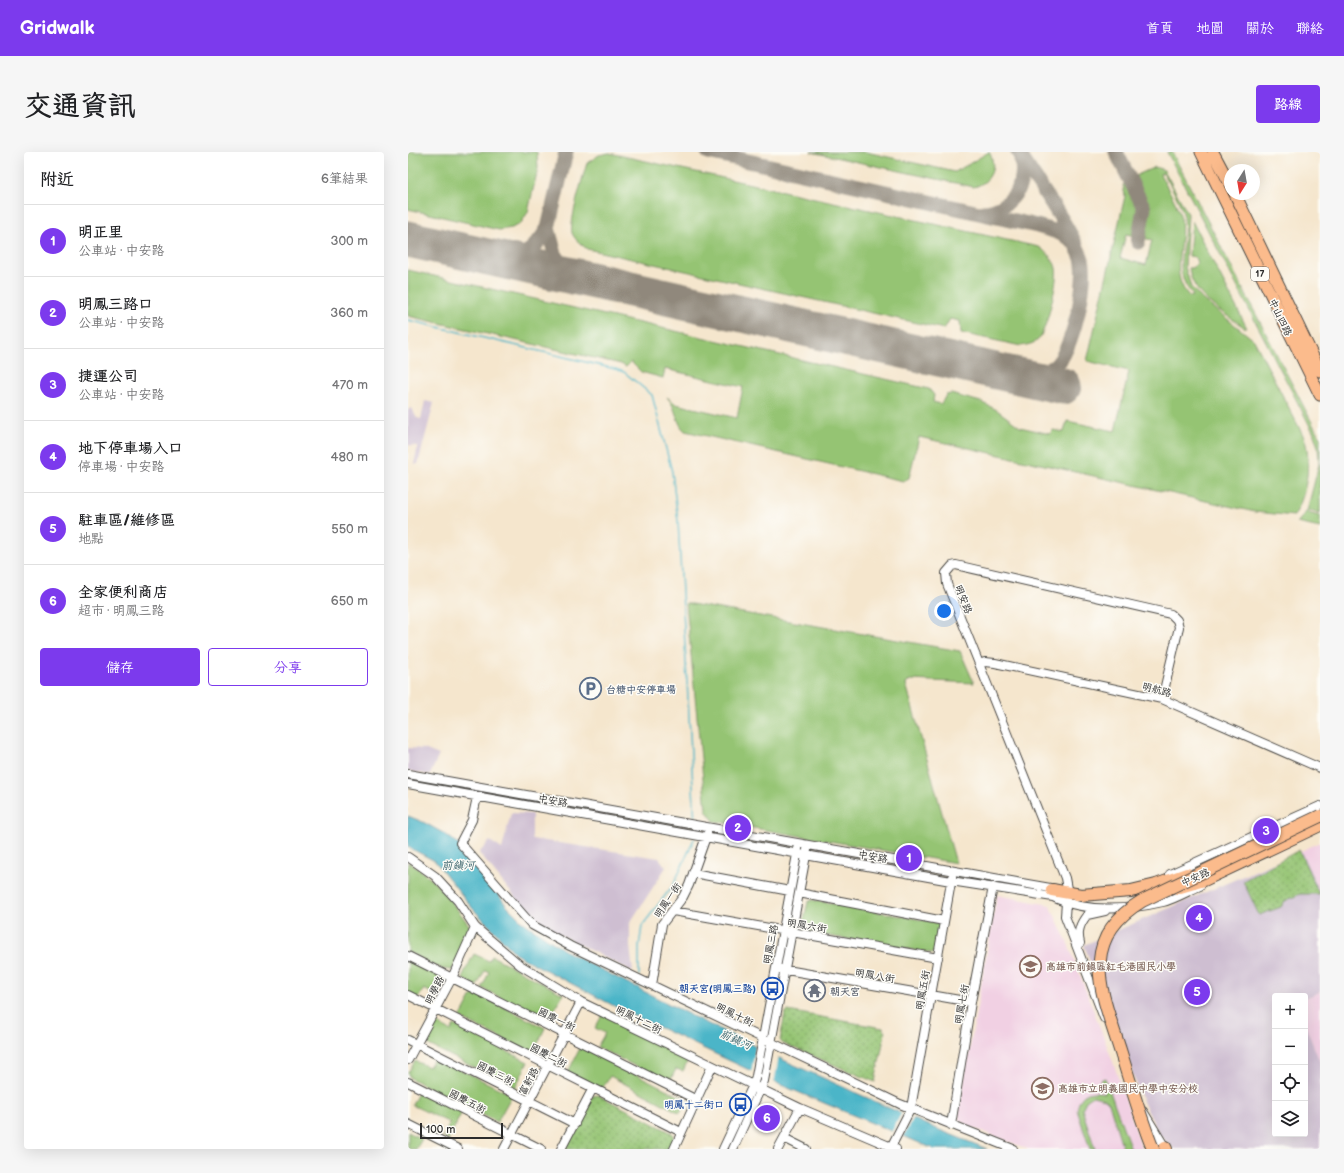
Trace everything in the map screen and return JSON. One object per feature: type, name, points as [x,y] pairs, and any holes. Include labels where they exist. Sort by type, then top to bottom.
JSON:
[{"type":"highway","points":[[1081,897],[1131,891],[1173,880],[1320,814]]},
{"type":"highway","points":[[1156,1148],[1139,1116],[1102,993],[1099,968],[1101,954],[1106,938],[1120,917],[1142,901],[1320,814]]},
{"type":"highway","points":[[1052,893],[1081,897],[1140,894],[1186,886],[1204,880],[1320,823]]},
{"type":"highway","points":[[1156,1148],[1143,1112],[1106,990],[1105,958],[1110,940],[1125,918],[1161,896],[1320,823]]},
{"type":"main road","name":"中山四路","points":[[1200,152],[1320,395]]},
{"type":"main road","points":[[1213,152],[1224,173]]},
{"type":"main road","name":"中山四路","points":[[1238,200],[1317,357],[1320,371]]},
{"type":"street","points":[[1304,363],[1317,357]]},
{"type":"street","name":"明安路","points":[[1156,1148],[1126,1089],[1093,986],[1065,916],[1067,896],[1065,878],[945,579],[947,570],[954,566],[1171,614],[1177,620],[1179,627],[1162,699]]},
{"type":"street","name":"明航路","points":[[979,664],[985,662],[995,663],[1162,699],[1320,768]]},
{"type":"street","name":"中安路","points":[[408,774],[708,829],[799,844],[807,850],[951,881],[1052,893]]},
{"type":"street","name":"中安路","points":[[408,784],[694,836],[797,852],[807,850],[953,870],[1052,893]]},
{"type":"street","name":"明鳳十街","points":[[477,797],[472,820],[460,842],[516,909],[532,925],[570,946],[763,1039],[772,1047],[910,1111],[1012,1149]]},
{"type":"street","name":"中安路","points":[[1067,896],[1134,886],[1161,878],[1320,806]]},
{"type":"street","points":[[1320,814],[1230,860],[1320,823]]},
{"type":"street","name":"明鳳一街","points":[[652,985],[662,924],[683,897],[707,838],[708,829]]},
{"type":"street","name":"中安路","points":[[1067,896],[1119,908],[1164,902],[1320,830]]},
{"type":"street","name":"明鳳三路","points":[[754,1085],[799,844]]},
{"type":"street","name":"明鳳三路","points":[[763,1085],[772,1047],[807,850]]},
{"type":"street","name":"明鳳十二街","points":[[408,857],[435,876],[458,901],[475,927],[520,965],[581,1002],[712,1066],[754,1085],[763,1085],[800,1108],[892,1148]]},
{"type":"street","name":"明鳳五街","points":[[892,1148],[910,1111],[932,995],[953,870]]},
{"type":"street","points":[[694,873],[790,891]]},
{"type":"street","name":"明鳳七街","points":[[951,1125],[971,1002],[993,887]]},
{"type":"street","points":[[799,893],[944,921]]},
{"type":"street","points":[[1119,908],[1087,915],[1081,924],[1078,935],[1094,974],[1107,1021],[1156,1148]]},
{"type":"street","name":"明鳳六街","points":[[673,911],[938,958]]},
{"type":"street","name":"明學路","points":[[408,1060],[452,978],[475,927]]},
{"type":"street","name":"國慶一街","points":[[408,956],[697,1100]]},
{"type":"street","name":"明鳳八街","points":[[776,968],[971,1002]]},
{"type":"street","name":"國慶二街","points":[[408,995],[682,1132]]},
{"type":"street","name":"富新路","points":[[504,1149],[581,1002]]},
{"type":"street","name":"國慶三街","points":[[408,1040],[575,1124]]},
{"type":"street","points":[[674,1149],[712,1066]]},
{"type":"street","name":"國慶五街","points":[[408,1082],[541,1149]]},
{"type":"street","points":[[723,1149],[754,1085]]},
{"type":"street","points":[[733,1149],[763,1085]]},
{"type":"street","points":[[562,1149],[593,1088]]},
{"type":"street","points":[[778,1149],[800,1108]]},
{"type":"street","points":[[408,1124],[458,1149]]},
{"type":"street","points":[[784,1138],[806,1149]]},
{"type":"shaded area","points":[[425,401],[434,403],[418,464],[414,464],[418,446],[408,445],[408,410],[411,408],[417,418],[421,419]]},
{"type":"shaded area","points":[[408,748],[424,749],[439,755],[430,775],[408,771]]},
{"type":"shaded area","points":[[511,813],[532,814],[532,839],[659,858],[666,867],[630,923],[630,946],[633,972],[551,930],[527,912],[479,853],[490,841],[502,849]]},
{"type":"shaded area","points":[[1320,842],[1320,892],[1301,851]]},
{"type":"shaded area","points":[[1301,851],[1320,892],[1320,992],[1308,997],[1308,993],[1272,993],[1272,1137],[1308,1137],[1308,1032],[1320,1062],[1320,1149],[1174,1149],[1160,1135],[1144,1104],[1084,945]]},
{"type":"shaded area","points":[[997,895],[1050,905],[1069,946],[1113,1062],[1142,1149],[1028,1149],[968,1126],[959,1120],[958,1114]]},
{"type":"shaded area","points":[[1320,992],[1320,1062],[1308,1032],[1308,997]]},
{"type":"green space","points":[[408,152],[537,152],[538,168],[528,212],[521,223],[512,228],[499,230],[408,209]]},
{"type":"green space","points":[[811,152],[866,152],[955,172],[989,152],[993,163],[991,174],[988,178],[980,185],[974,187]]},
{"type":"green space","points":[[1167,152],[1172,152],[1320,438],[1320,513],[1309,510],[1308,513],[1320,516],[1320,528],[1297,523],[1307,511],[1319,464],[1318,447],[1313,432]]},
{"type":"green space","points":[[609,153],[1039,247],[1052,259],[1056,268],[1054,294],[1045,327],[1038,340],[1021,346],[961,333],[960,321],[950,319],[944,329],[587,249],[576,240],[572,233],[574,210],[587,163],[599,155]]},
{"type":"green space","points":[[1155,167],[1164,170],[1188,214],[1185,267],[1191,287],[1203,300],[1254,340],[1304,437],[1308,456],[1307,477],[1302,498],[1294,516],[1255,512],[919,437],[909,478],[903,481],[685,431],[682,428],[673,406],[667,397],[676,404],[737,418],[743,387],[665,369],[663,378],[641,372],[631,362],[626,367],[621,364],[408,316],[408,270],[929,389],[934,395],[933,402],[941,404],[946,395],[951,394],[981,402],[997,410],[1020,427],[1050,434],[1053,430],[1064,432],[1067,421],[1115,431],[1129,371],[1087,361],[1125,196],[1123,185],[1127,182],[1140,209],[1135,236],[1126,234],[1120,258],[1146,265],[1152,240],[1143,238],[1148,208],[1134,179],[1135,176]],"holes":[[[1163,172],[1183,212],[1185,228],[1181,267],[1182,276],[1186,286],[1193,295],[1190,297],[1183,288],[1180,279],[1179,260],[1182,229],[1180,213],[1160,174]]]},
{"type":"green space","points":[[1192,221],[1247,328],[1218,310],[1202,296],[1191,278],[1189,268],[1193,268],[1197,263],[1195,257],[1189,256]]},
{"type":"green space","points":[[686,603],[960,651],[974,683],[910,680],[906,684],[956,863],[714,821],[706,810]]},
{"type":"green space","points":[[1299,850],[1319,894],[1300,894],[1285,901],[1281,907],[1259,915],[1243,881]]},
{"type":"green space","points":[[408,862],[434,882],[449,898],[469,925],[471,930],[452,970],[442,969],[408,952]]},
{"type":"green space","points":[[812,900],[939,923],[942,927],[937,954],[805,932],[802,927],[808,902]]},
{"type":"green space","points":[[474,954],[489,961],[492,956],[563,994],[548,1022],[482,988],[489,972],[485,970],[477,986],[463,979],[464,973]]},
{"type":"green space","points":[[408,960],[445,978],[445,982],[436,995],[424,989],[418,998],[408,993]]},
{"type":"green space","points":[[474,992],[545,1028],[533,1054],[460,1018]]},
{"type":"green space","points":[[788,1011],[883,1028],[885,1033],[875,1082],[782,1043],[780,1040],[785,1013]]},
{"type":"green space","points":[[603,1014],[689,1058],[683,1071],[676,1069],[669,1083],[597,1047],[605,1033],[595,1028]]},
{"type":"green space","points":[[436,1023],[451,1031],[454,1025],[528,1062],[515,1088],[429,1045],[426,1041]]},
{"type":"green space","points":[[581,1046],[687,1100],[680,1113],[610,1076],[602,1089],[567,1074]]},
{"type":"green space","points":[[435,1057],[512,1095],[497,1122],[410,1078],[408,1073],[415,1061],[429,1067]]},
{"type":"green space","points":[[1105,1078],[1131,1149],[1123,1149],[1109,1103],[1105,1099],[1093,1096],[1086,1101],[1082,1109],[1095,1149],[1090,1149],[1077,1110],[1078,1104],[1086,1094],[1094,1092],[1105,1093],[1100,1080]]},
{"type":"green space","points":[[419,1091],[462,1112],[448,1140],[443,1137],[450,1123],[412,1105]]},
{"type":"green space","points":[[598,1095],[672,1133],[674,1139],[669,1149],[565,1149],[592,1096]]},
{"type":"green space","points":[[408,1132],[422,1139],[416,1149],[408,1149]]},
{"type":"water","name":"前鎮河","points":[[408,816],[445,834],[468,852],[506,905],[523,922],[567,952],[698,1019],[779,1058],[927,1125],[987,1149],[934,1149],[781,1085],[618,1008],[517,955],[473,909],[435,861],[408,847]]},
{"type":"pier","points":[[756,1044],[779,1055],[774,1084],[751,1073]]},
{"type":"pier","points":[[902,1112],[914,1117],[902,1138],[891,1133]]},
{"type":"waterway","points":[[408,320],[615,369],[624,372],[652,395],[672,472],[678,521],[695,823]]},
{"type":"waterway","points":[[639,975],[639,947],[642,926],[674,884],[694,839]]},
{"type":"waterway","points":[[638,983],[638,991]]},
{"type":"taxiway","points":[[566,152],[548,228],[555,254],[565,269],[582,279]]},
{"type":"taxiway","points":[[708,152],[1037,226],[1052,230],[1073,242]]},
{"type":"taxiway","points":[[1013,375],[1034,374],[1049,370],[1061,359],[1067,347],[1078,314],[1083,280],[1081,256],[1075,242],[1060,216],[1018,152]]},
{"type":"taxiway","points":[[1116,152],[1144,208],[1138,242]]},
{"type":"taxiway","points":[[983,212],[992,211],[1001,207],[1014,195],[1022,178],[1021,159]]},
{"type":"taxiway","points":[[497,259],[528,252],[538,243],[548,228]]},
{"type":"runway","points":[[408,239],[1063,386]]},
{"type":"place","name":"台糖中安停車場","points":[[591,689]]},
{"type":"place","name":"明鳳三路口","points":[[738,828]]},
{"type":"place","name":"捷運公司","points":[[1266,831]]},
{"type":"place","name":"明正里","points":[[909,858]]},
{"type":"place","name":"地下停車場入口","points":[[1199,918]]},
{"type":"place","name":"高雄市前鎮區紅毛港國民小學","points":[[1030,966]]},
{"type":"place","name":"朝天宮(明鳳三路)","points":[[772,988]]},
{"type":"place","name":"朝天宮","points":[[815,991]]},
{"type":"place","name":"駐車區/維修區","points":[[1197,992]]},
{"type":"place","name":"高雄市立明義國民中學中安分校","points":[[1042,1088]]},
{"type":"place","name":"明鳳十二街口","points":[[740,1104]]},
{"type":"place","name":"全家便利商店","points":[[767,1118]]}]
